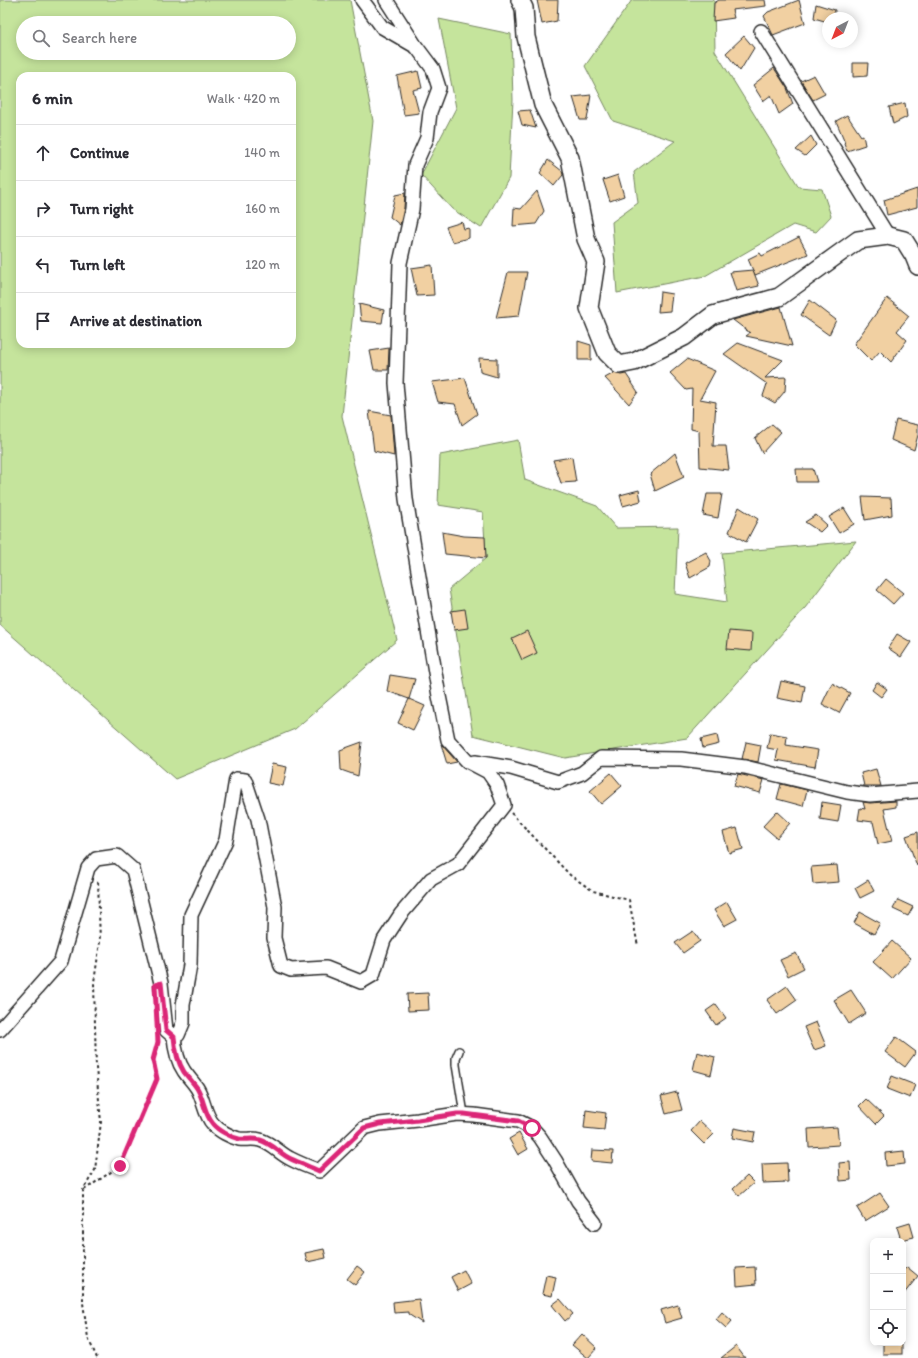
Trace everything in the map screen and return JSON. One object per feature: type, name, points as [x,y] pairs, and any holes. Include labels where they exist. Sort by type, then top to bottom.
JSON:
[{"type":"street","points":[[362,0],[382,27],[415,45]]},
{"type":"street","points":[[174,1037],[178,1035],[183,1023],[183,1005],[190,965],[191,915],[226,840],[236,779],[245,780],[258,819],[275,907],[274,938],[281,966],[291,970],[326,968],[361,982],[373,976],[384,940],[401,914],[431,879],[458,864],[504,805],[497,785],[488,772],[467,761],[448,740],[439,696],[406,499],[396,383],[400,263],[412,209],[415,165],[427,138],[430,112],[440,88],[433,69],[415,45],[386,0]]},
{"type":"street","points":[[520,0],[524,8],[526,37],[543,105],[570,158],[586,239],[596,262],[589,308],[607,353],[619,365],[634,362],[684,338],[714,315],[779,297],[858,240],[888,236],[904,240],[914,256],[918,266]]},
{"type":"street","points":[[761,31],[888,236]]},
{"type":"street","points":[[467,761],[512,768],[558,782],[582,773],[601,758],[681,759],[745,767],[847,792],[870,795],[918,791]]},
{"type":"street","points":[[0,1030],[61,961],[88,868],[96,859],[117,856],[132,870],[161,983],[166,1030],[174,1037],[179,1062],[184,1072],[191,1079],[200,1093],[205,1109],[213,1124],[231,1136],[240,1139],[252,1138],[262,1140],[272,1145],[291,1159],[319,1171],[364,1128],[380,1124],[457,1114],[518,1121],[532,1128],[540,1137],[578,1201],[596,1223]]},
{"type":"lane","points":[[459,1051],[456,1058],[456,1065],[464,1114]]},
{"type":"path","points":[[504,805],[570,875],[593,891],[629,900],[638,946]]},
{"type":"path","points":[[96,859],[100,942],[94,982],[96,1068],[101,1122],[95,1170],[84,1190],[82,1303],[88,1338],[97,1358]]},
{"type":"path","points":[[84,1190],[120,1166],[157,1079],[153,1060],[158,1042],[158,1035]]},
{"type":"green space","points":[[0,0],[350,0],[373,121],[342,416],[397,640],[295,729],[175,779],[0,625]]},
{"type":"green space","points":[[632,0],[714,0],[715,51],[799,187],[822,189],[831,216],[816,232],[793,225],[705,276],[617,293],[612,222],[638,203],[634,172],[675,141],[613,121],[585,66]]},
{"type":"green space","points":[[439,19],[511,34],[513,100],[509,178],[481,228],[452,209],[421,175],[456,108]]},
{"type":"green space","points":[[518,440],[525,480],[597,506],[616,528],[678,527],[675,594],[727,602],[722,553],[856,541],[805,608],[687,738],[565,758],[473,735],[449,589],[486,558],[483,512],[438,505],[440,455]]},
{"type":"building","points":[[537,0],[558,0],[557,21],[542,24]]},
{"type":"building","points":[[719,0],[765,0],[766,6],[732,10],[734,18],[713,21],[714,3]]},
{"type":"building","points":[[799,0],[805,23],[773,35],[764,16],[768,12]]},
{"type":"building","points":[[816,4],[835,10],[835,12],[822,12],[822,20],[814,18]]},
{"type":"building","points":[[744,36],[754,48],[740,71],[726,53]]},
{"type":"building","points":[[853,63],[868,63],[867,76],[853,77]]},
{"type":"building","points":[[774,68],[787,88],[793,104],[779,114],[771,95],[763,101],[753,85]]},
{"type":"building","points":[[418,71],[422,88],[413,90],[419,113],[404,115],[397,76]]},
{"type":"building","points":[[814,75],[825,94],[813,100],[801,81]]},
{"type":"building","points":[[591,95],[587,120],[580,120],[573,97]]},
{"type":"building","points":[[905,103],[907,117],[893,124],[889,107]]},
{"type":"building","points":[[530,110],[536,128],[522,125],[518,111]]},
{"type":"building","points":[[847,115],[861,136],[863,135],[865,145],[847,151],[845,142],[836,121]]},
{"type":"building","points":[[811,136],[816,145],[805,156],[796,150]]},
{"type":"building","points":[[548,160],[562,171],[563,175],[554,186],[540,173]]},
{"type":"building","points":[[618,175],[624,196],[610,201],[603,180]]},
{"type":"building","points":[[917,189],[917,207],[887,215],[884,200]]},
{"type":"building","points":[[537,191],[544,211],[536,224],[513,226],[514,208],[521,209]]},
{"type":"building","points":[[405,193],[404,208],[400,225],[390,217],[395,195]]},
{"type":"building","points":[[462,222],[464,229],[469,228],[469,238],[452,242],[446,227]]},
{"type":"building","points":[[799,237],[808,254],[755,275],[748,259],[760,253],[762,256]]},
{"type":"building","points":[[432,265],[434,295],[417,296],[411,268]]},
{"type":"building","points":[[753,270],[759,286],[736,291],[730,272]]},
{"type":"building","points":[[508,272],[527,272],[519,316],[496,318]]},
{"type":"building","points":[[660,292],[672,294],[670,311],[658,312]]},
{"type":"building","points":[[887,298],[909,316],[897,331],[907,340],[891,362],[880,351],[871,361],[854,344]]},
{"type":"building","points":[[810,300],[836,320],[829,335],[801,315]]},
{"type":"building","points":[[359,304],[384,310],[382,323],[361,321]]},
{"type":"building","points":[[781,307],[792,346],[746,336],[750,333],[733,320]]},
{"type":"building","points":[[578,341],[591,345],[591,360],[578,360]]},
{"type":"building","points":[[738,343],[783,360],[765,378],[786,377],[785,391],[775,403],[763,396],[767,384],[724,354]]},
{"type":"building","points":[[389,348],[388,370],[374,370],[370,351]]},
{"type":"building","points":[[479,358],[497,359],[497,377],[480,372]]},
{"type":"building","points":[[687,359],[715,371],[700,399],[716,402],[713,446],[726,446],[729,470],[700,467],[699,431],[691,429],[692,389],[686,390],[670,373]]},
{"type":"building","points":[[614,373],[621,375],[626,374],[638,392],[629,404],[605,378]]},
{"type":"building","points":[[465,378],[477,414],[462,425],[455,404],[438,402],[432,382]]},
{"type":"building","points":[[369,411],[391,415],[394,456],[374,451]]},
{"type":"building","points":[[896,420],[918,425],[918,435],[914,450],[891,440]]},
{"type":"building","points":[[772,424],[781,432],[762,453],[755,438]]},
{"type":"building","points":[[675,453],[684,477],[655,491],[650,474]]},
{"type":"building","points":[[572,457],[576,482],[561,483],[553,460]]},
{"type":"building","points":[[796,469],[813,469],[817,482],[797,482]]},
{"type":"building","points":[[639,490],[641,501],[623,506],[620,495]]},
{"type":"building","points":[[707,494],[722,494],[718,518],[703,515]]},
{"type":"building","points":[[862,497],[891,498],[892,515],[865,520]]},
{"type":"building","points":[[739,507],[758,519],[746,542],[729,532]]},
{"type":"building","points":[[844,508],[854,524],[839,533],[829,517]]},
{"type":"building","points":[[816,515],[827,525],[820,532],[805,522]]},
{"type":"building","points":[[442,532],[464,536],[485,537],[486,558],[445,554]]},
{"type":"building","points":[[706,552],[711,561],[710,567],[690,578],[685,563]]},
{"type":"building","points":[[886,579],[903,593],[893,604],[877,590]]},
{"type":"building","points":[[465,609],[468,628],[454,630],[451,611]]},
{"type":"building","points":[[527,631],[537,653],[522,660],[512,638]]},
{"type":"building","points":[[729,631],[752,633],[751,651],[727,649]]},
{"type":"building","points":[[897,634],[911,642],[901,657],[888,648]]},
{"type":"building","points":[[390,675],[415,679],[409,699],[387,691]]},
{"type":"building","points":[[781,681],[805,686],[802,703],[777,698]]},
{"type":"building","points":[[877,682],[887,689],[881,697],[872,690]]},
{"type":"building","points":[[832,683],[850,693],[839,713],[822,704]]},
{"type":"building","points":[[409,699],[425,706],[413,730],[398,723]]},
{"type":"building","points":[[770,733],[787,736],[786,745],[818,750],[815,767],[776,760],[778,750],[767,748]]},
{"type":"building","points":[[717,735],[719,744],[703,748],[701,739]]},
{"type":"building","points":[[362,742],[358,776],[341,770],[340,750]]},
{"type":"building","points":[[746,742],[761,745],[758,762],[742,759]]},
{"type":"building","points":[[441,744],[442,745],[457,762],[447,764]]},
{"type":"building","points":[[272,764],[287,767],[283,786],[268,783]]},
{"type":"building","points":[[876,769],[881,786],[864,786],[861,773]]},
{"type":"building","points":[[611,773],[622,786],[601,804],[590,791]]},
{"type":"building","points":[[738,774],[764,780],[760,793],[734,786]]},
{"type":"building","points":[[781,784],[807,790],[803,806],[777,799]]},
{"type":"building","points":[[896,801],[896,807],[884,809],[892,841],[878,844],[873,822],[858,820],[860,808],[865,809],[863,802],[870,803]]},
{"type":"building","points":[[822,802],[841,805],[838,822],[820,819]]},
{"type":"building","points":[[777,811],[790,823],[777,838],[763,826]]},
{"type":"building","points":[[737,828],[743,849],[729,853],[723,832]]},
{"type":"building","points":[[918,832],[918,865],[917,866],[906,836]]},
{"type":"building","points":[[837,865],[839,882],[813,884],[811,867]]},
{"type":"building","points":[[868,880],[874,891],[860,898],[855,888]]},
{"type":"building","points":[[898,900],[913,907],[908,916],[893,909]]},
{"type":"building","points":[[727,902],[737,919],[724,926],[714,910]]},
{"type":"building","points":[[860,912],[880,923],[874,934],[854,923]]},
{"type":"building","points":[[693,931],[700,941],[683,953],[675,943]]},
{"type":"building","points":[[892,941],[911,958],[892,979],[873,962]]},
{"type":"building","points":[[796,953],[804,968],[788,976],[780,960]]},
{"type":"building","points":[[787,986],[797,1000],[777,1014],[767,1000]]},
{"type":"building","points":[[851,990],[866,1013],[849,1024],[834,1000]]},
{"type":"building","points":[[428,993],[429,1010],[408,1011],[407,994]]},
{"type":"building","points":[[716,1004],[726,1018],[716,1025],[706,1011]]},
{"type":"building","points":[[816,1022],[826,1046],[814,1050],[804,1027]]},
{"type":"building","points":[[896,1037],[916,1052],[905,1067],[885,1052]]},
{"type":"building","points":[[697,1052],[715,1057],[711,1075],[693,1070]]},
{"type":"building","points":[[892,1076],[915,1085],[910,1098],[887,1089]]},
{"type":"building","points":[[677,1092],[682,1110],[666,1114],[661,1096]]},
{"type":"building","points":[[866,1099],[884,1116],[876,1124],[859,1106]]},
{"type":"building","points":[[586,1110],[606,1113],[604,1130],[584,1128]]},
{"type":"building","points":[[700,1121],[714,1134],[704,1144],[691,1131]]},
{"type":"building","points":[[837,1127],[839,1145],[809,1147],[808,1129]]},
{"type":"building","points":[[734,1128],[755,1132],[753,1142],[732,1138]]},
{"type":"building","points":[[519,1133],[528,1149],[518,1155],[509,1139]]},
{"type":"building","points":[[592,1150],[613,1151],[612,1163],[591,1161]]},
{"type":"building","points":[[904,1151],[905,1164],[886,1166],[885,1153]]},
{"type":"building","points":[[850,1162],[851,1180],[840,1181],[839,1163]]},
{"type":"building","points":[[787,1163],[788,1182],[763,1183],[762,1164]]},
{"type":"building","points":[[747,1176],[754,1183],[739,1196],[733,1189]]},
{"type":"building","points":[[880,1193],[889,1206],[865,1221],[857,1208]]},
{"type":"building","points":[[910,1223],[914,1237],[906,1239],[900,1238],[897,1227]]},
{"type":"building","points":[[324,1249],[326,1258],[307,1262],[305,1253]]},
{"type":"building","points":[[357,1266],[365,1272],[355,1285],[347,1279]]},
{"type":"building","points":[[755,1267],[756,1284],[737,1286],[736,1268]]},
{"type":"building","points":[[907,1267],[918,1276],[906,1291],[906,1274]]},
{"type":"building","points":[[464,1270],[471,1284],[458,1291],[451,1277]]},
{"type":"building","points":[[546,1275],[556,1277],[552,1296],[542,1294]]},
{"type":"building","points":[[419,1299],[422,1323],[408,1314],[408,1312],[394,1313],[393,1302]]},
{"type":"building","points":[[560,1299],[573,1314],[565,1321],[552,1305]]},
{"type":"building","points":[[678,1305],[682,1318],[665,1323],[661,1310]]},
{"type":"building","points":[[722,1312],[732,1321],[726,1328],[716,1319]]},
{"type":"building","points":[[582,1334],[597,1348],[588,1358],[572,1345]]},
{"type":"building","points":[[736,1346],[745,1358],[721,1358]]},
{"type":"building","points":[[883,1346],[902,1346],[902,1354],[883,1354]]},
{"type":"route","points":[[120,1166],[157,1079],[153,1060],[158,1042],[155,985],[161,983],[166,1030],[174,1037],[179,1062],[184,1072],[191,1079],[200,1093],[205,1109],[213,1124],[231,1136],[240,1139],[252,1138],[262,1140],[272,1145],[291,1159],[319,1171],[364,1128],[380,1124],[464,1114],[518,1121],[532,1128]]}]
